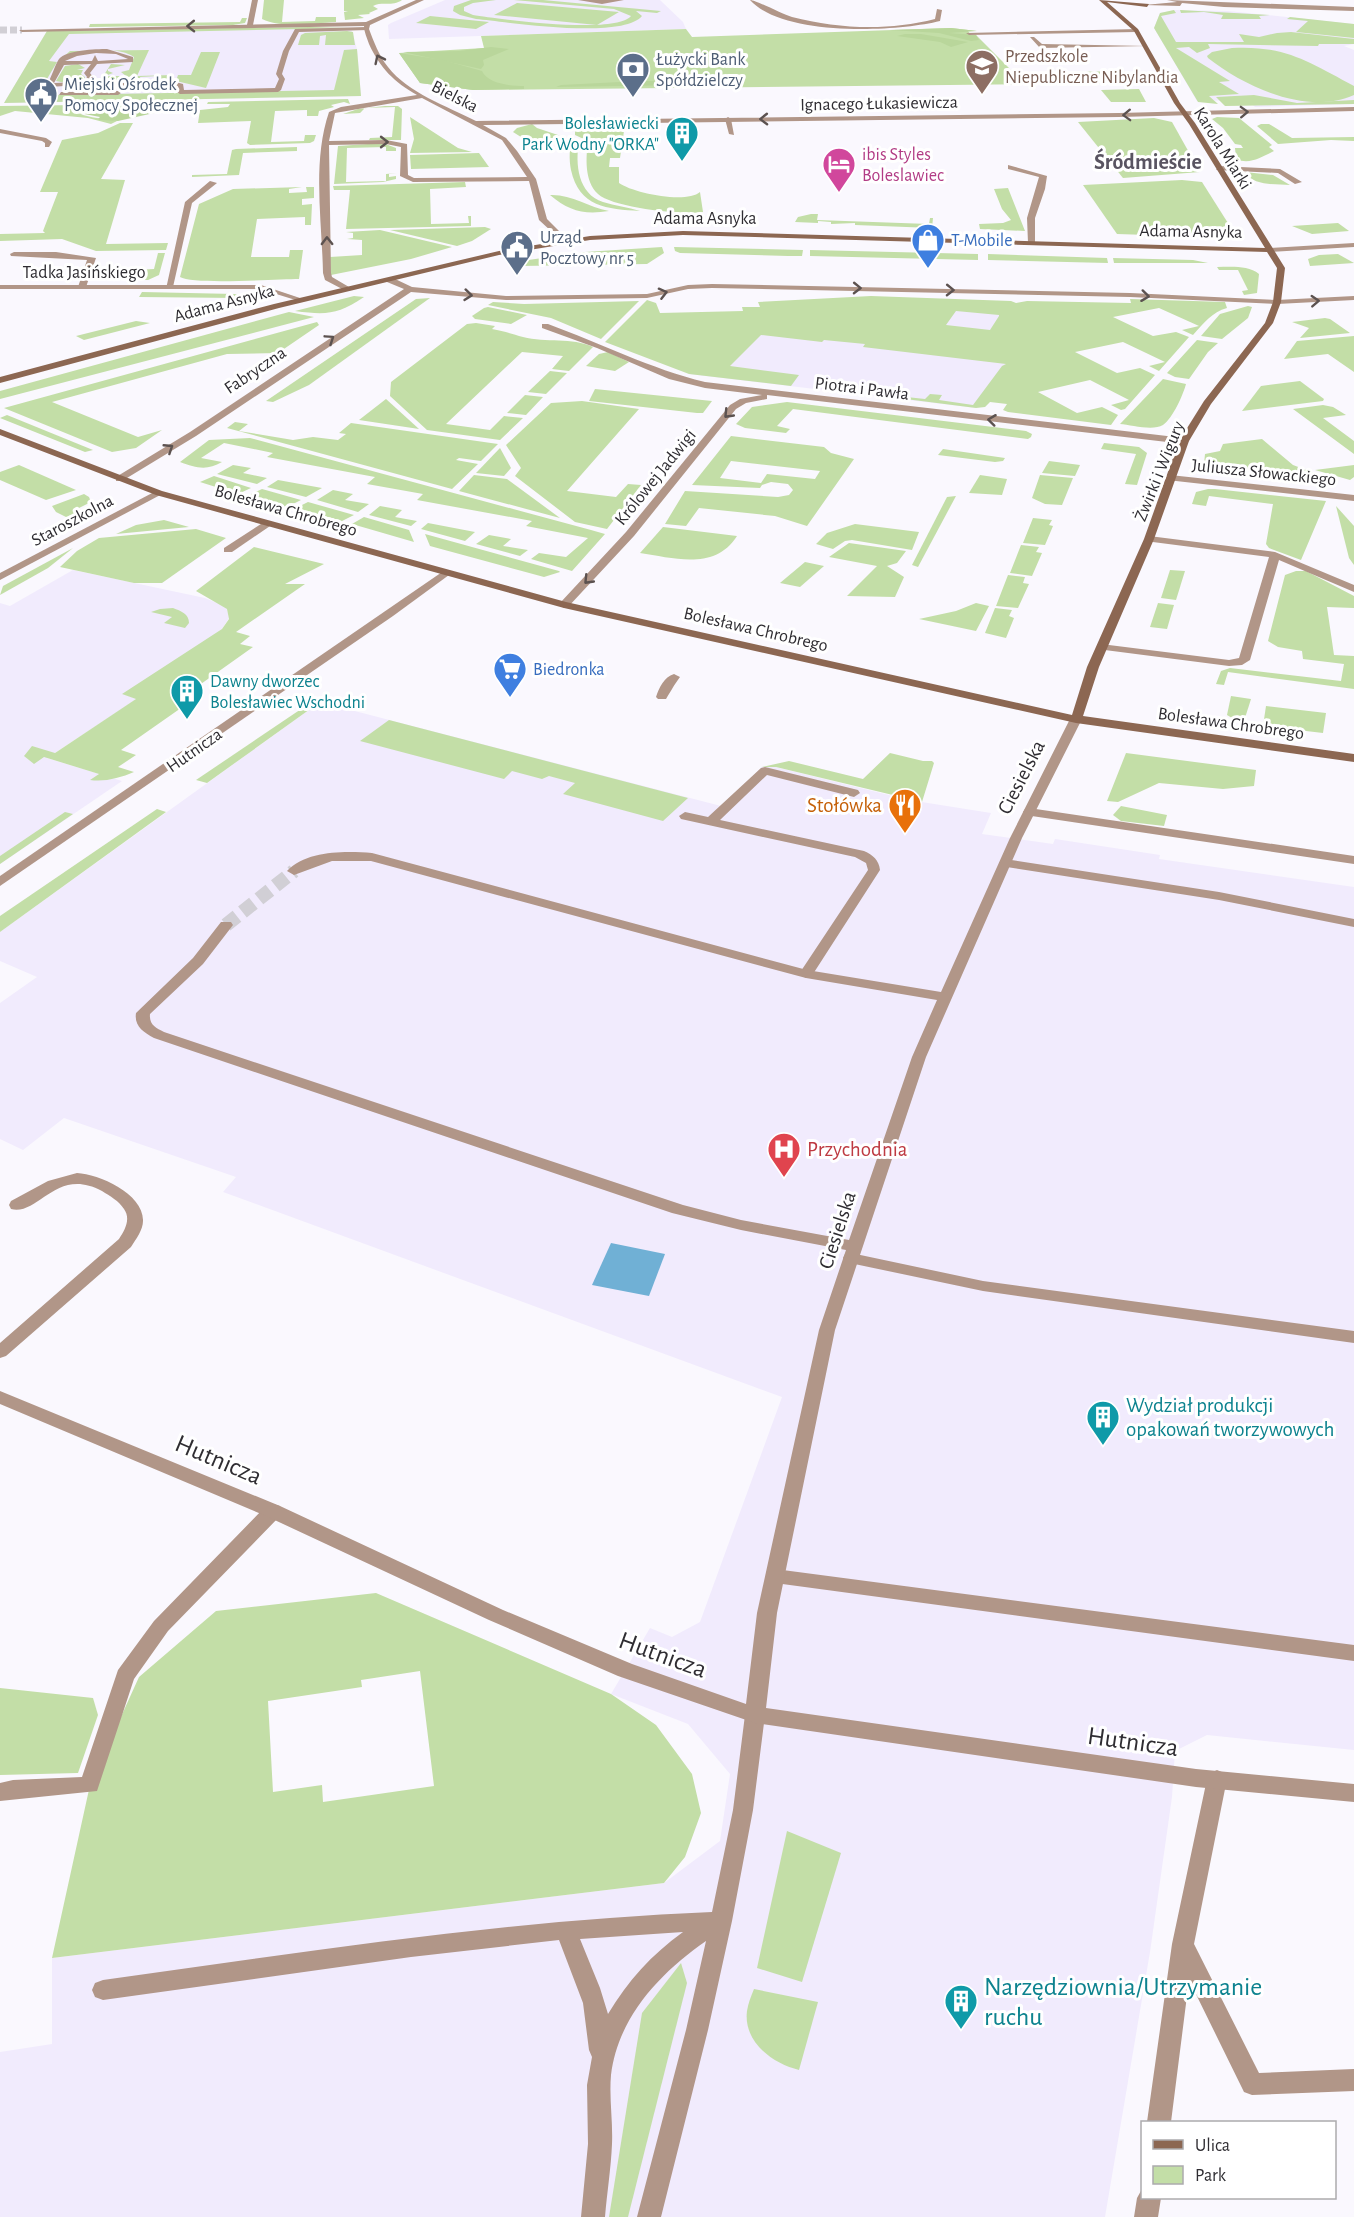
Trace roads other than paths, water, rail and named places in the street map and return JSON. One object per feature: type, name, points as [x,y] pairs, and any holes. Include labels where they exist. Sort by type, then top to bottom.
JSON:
[{"type":"street","points":[[250,26],[255,0]]},
{"type":"street","points":[[170,92],[278,90],[282,79],[279,74],[286,51],[297,30],[367,26],[421,0]]},
{"type":"street","points":[[581,0],[621,0]]},
{"type":"street","points":[[753,0],[773,13],[834,27],[876,28],[924,24],[938,20],[939,10]]},
{"type":"street","points":[[1103,0],[1202,2]]},
{"type":"street","name":"Karola Miarki","points":[[1103,0],[1130,27],[1138,28],[1145,46],[1185,114],[1269,250]]},
{"type":"street","points":[[1170,0],[1354,9]]},
{"type":"street","points":[[1144,15],[1145,2]]},
{"type":"street","points":[[22,30],[367,26]]},
{"type":"street","name":"Bielska","points":[[367,26],[378,61],[395,80],[504,139],[532,179],[543,220],[564,241]]},
{"type":"street","points":[[969,33],[1138,28]]},
{"type":"street","points":[[1032,38],[1040,46],[1145,46]]},
{"type":"street","points":[[95,63],[94,54],[96,52]]},
{"type":"street","points":[[88,86],[90,77],[87,74],[105,52]]},
{"type":"street","points":[[44,91],[50,85],[61,61],[68,56],[105,52],[128,55],[131,58],[130,62],[62,63]]},
{"type":"street","points":[[51,94],[101,84],[146,81],[178,84],[181,86],[180,92]]},
{"type":"street","points":[[141,92],[146,81]]},
{"type":"street","points":[[50,85],[76,84],[128,93]]},
{"type":"street","points":[[346,289],[328,278],[327,273],[325,143],[332,112],[422,96]]},
{"type":"street","name":"Ignacego Łukasiewicza","points":[[476,123],[1185,114],[1354,109]]},
{"type":"street","points":[[728,119],[732,134]]},
{"type":"street","points":[[0,131],[45,139],[49,142],[47,146]]},
{"type":"street","points":[[325,143],[386,142],[405,145],[404,176],[413,180],[532,179]]},
{"type":"street","points":[[1011,167],[1043,176],[1044,183],[1032,212],[1029,233],[1032,243]]},
{"type":"street","points":[[1219,168],[1280,171],[1298,182]]},
{"type":"street","name":"Tadka Jasińskiego","points":[[169,287],[189,202],[213,183]]},
{"type":"street","name":"Adama Asnyka","points":[[0,380],[346,289],[499,253],[564,241],[683,233],[1269,250],[1354,245]]},
{"type":"street","name":"Żwirki i Wigury","points":[[1076,719],[1101,647],[1149,539],[1184,441],[1207,403],[1269,323],[1277,302],[1281,268],[1269,250]]},
{"type":"street","points":[[14,254],[56,254],[92,258],[82,287]]},
{"type":"street","points":[[390,280],[410,289],[506,298],[647,296],[700,286],[1130,295],[1277,302],[1354,298]]},
{"type":"street","name":"Tadka Jasińskiego","points":[[0,287],[261,287],[302,300]]},
{"type":"street","name":"Fabryczna","points":[[119,479],[172,446],[354,323],[410,289]]},
{"type":"street","name":"Piotra i Pawła","points":[[545,326],[600,346],[672,377],[705,386],[1184,441]]},
{"type":"street","name":"Królowej Jadwigi","points":[[564,605],[630,534],[733,407],[752,399],[784,396]]},
{"type":"street","points":[[0,432],[119,479]]},
{"type":"street","name":"Juliusza Słowackiego","points":[[1170,478],[1354,498]]},
{"type":"street","name":"Bolesława Chrobrego","points":[[119,479],[159,493],[268,524],[564,605],[1076,719],[1354,758]]},
{"type":"street","name":"Staroszkolna","points":[[0,577],[159,493]]},
{"type":"street","points":[[228,550],[268,524]]},
{"type":"street","points":[[1149,539],[1275,555],[1354,589]]},
{"type":"street","points":[[1101,647],[1228,663],[1242,662],[1275,555]]},
{"type":"street","name":"Hutnicza","points":[[0,882],[445,573]]},
{"type":"street","points":[[662,697],[665,687],[674,677]]},
{"type":"street","name":"Ciesielska","points":[[649,2217],[697,2030],[721,1921],[743,1810],[767,1613],[827,1330],[919,1057],[1005,863],[1076,719]]},
{"type":"street","points":[[710,822],[765,771],[854,793]]},
{"type":"street","points":[[1029,812],[1354,860]]},
{"type":"street","points":[[685,816],[859,854],[868,858],[873,864],[870,875],[806,974]]},
{"type":"street","points":[[294,871],[322,858],[347,855],[372,857],[806,974],[946,997]]},
{"type":"street","points":[[1005,863],[1219,896],[1354,923]]},
{"type":"street","points":[[226,925],[198,961],[143,1013],[141,1020],[151,1031],[678,1209],[983,1286],[1354,1337]]},
{"type":"street","points":[[0,1352],[125,1243],[134,1229],[135,1215],[127,1202],[97,1181],[87,1178],[75,1178],[58,1183],[17,1205]]},
{"type":"street","name":"Hutnicza","points":[[0,1397],[273,1511],[496,1615],[625,1671],[755,1715],[1217,1779],[1354,1793]]},
{"type":"street","points":[[0,1792],[13,1789],[90,1785],[125,1676],[161,1626],[273,1511]]},
{"type":"street","points":[[775,1576],[1354,1653]]},
{"type":"street","points":[[1159,2121],[1183,1944],[1217,1779]]},
{"type":"street","points":[[103,1990],[565,1929],[632,1923],[721,1921]]},
{"type":"street","points":[[600,2068],[607,2039],[622,2012],[650,1974],[684,1942],[721,1921]]},
{"type":"street","points":[[565,1929],[586,1977],[601,2038],[600,2146],[593,2217]]},
{"type":"street","points":[[1183,1944],[1252,2084],[1354,2080]]},
{"type":"street","points":[[1146,2217],[1149,2199]]},
{"type":"water","points":[[611,1243],[665,1254],[649,1296],[592,1285]]},
{"type":"tunnel","points":[[0,30],[22,30]]},
{"type":"tunnel","points":[[226,925],[294,871]]},
{"type":"place","name":"Przedszkole Niepubliczne Nibylandia","points":[[982,95]]},
{"type":"place","name":"Łużycki Bank Spółdzielczy","points":[[633,98]]},
{"type":"place","name":"Miejski Ośrodek Pomocy Społecznej","points":[[41,123]]},
{"type":"place","name":"Bolesławiecki Park Wodny \"ORKA\"","points":[[682,162]]},
{"type":"place","name":"ibis Styles Boleslawiec","points":[[839,193]]},
{"type":"place","name":"T-Mobile","points":[[928,269]]},
{"type":"place","name":"Urząd Pocztowy nr 5","points":[[517,276]]},
{"type":"place","name":"Biedronka","points":[[510,698]]},
{"type":"place","name":"Dawny dworzec Bolesławiec Wschodni","points":[[187,720]]},
{"type":"place","name":"Stołówka","points":[[905,834]]},
{"type":"place","name":"Przychodnia","points":[[784,1178]]},
{"type":"place","name":"Wydział produkcji opakowań tworzywowych","points":[[1103,1446]]},
{"type":"place","name":"Narzędziownia/Utrzymanie ruchu","points":[[961,2030]]},
{"type":"district","name":"Śródmieście","points":[[1148,161]]}]
